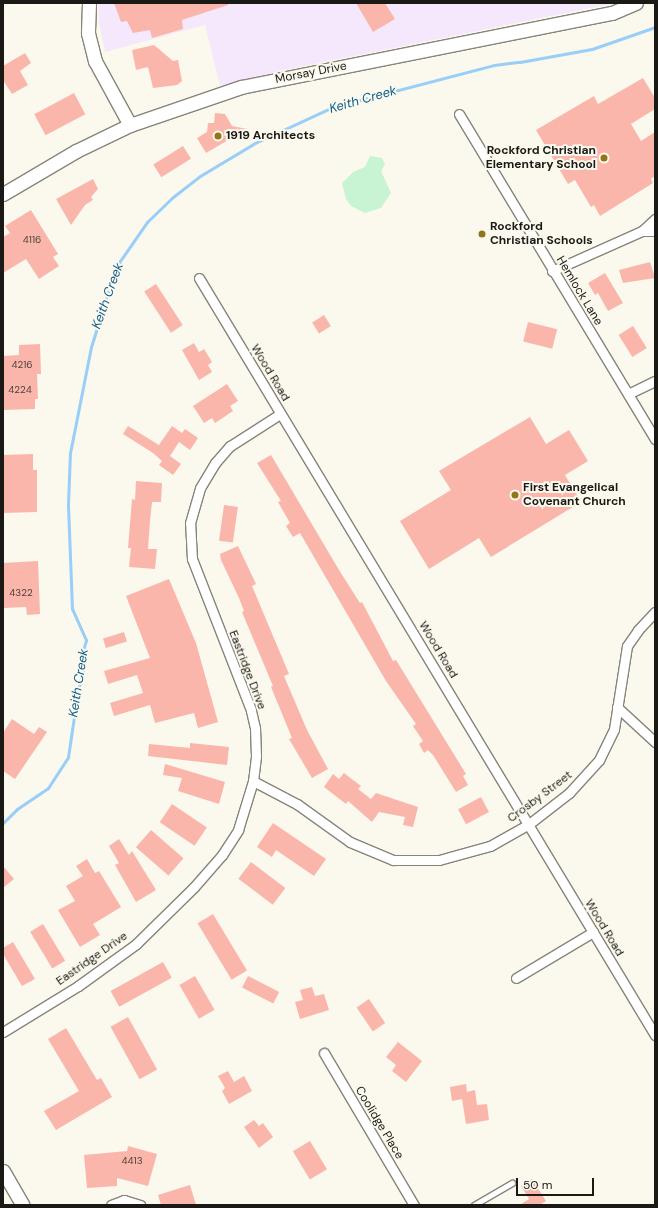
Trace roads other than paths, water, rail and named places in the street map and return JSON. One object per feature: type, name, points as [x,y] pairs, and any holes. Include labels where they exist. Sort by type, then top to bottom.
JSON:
[{"type":"street","points":[[89,3],[88,33],[95,61],[130,125]]},
{"type":"street","name":"Morsay Drive","points":[[3,194],[76,151],[130,125],[241,87],[612,13],[636,3]]},
{"type":"street","name":"Hemlock Lane","points":[[459,114],[552,271],[655,439]]},
{"type":"street","points":[[552,271],[642,231],[655,219]]},
{"type":"street","points":[[642,231],[655,231]]},
{"type":"street","name":"Wood Road","points":[[199,278],[655,1035]]},
{"type":"street","points":[[628,394],[655,381]]},
{"type":"street","name":"Eastridge Drive","points":[[3,1032],[118,958],[176,906],[230,843],[244,816],[253,781],[257,741],[254,720],[192,559],[190,522],[200,488],[215,463],[230,446],[280,414]]},
{"type":"street","name":"Crosby Street","points":[[253,781],[297,804],[363,850],[393,860],[422,862],[457,856],[490,846],[529,824],[569,793],[594,766],[611,738],[627,646],[638,630],[655,612]]},
{"type":"street","points":[[617,707],[655,742]]},
{"type":"street","points":[[516,978],[593,932]]},
{"type":"street","name":"Coolidge Place","points":[[324,1053],[414,1205]]},
{"type":"street","points":[[3,1171],[23,1205]]},
{"type":"street","points":[[111,1205],[124,1200],[140,1205]]},
{"type":"lane","points":[[474,1205],[512,1183]]},
{"type":"waterway","name":"Keith Creek","points":[[3,823],[17,809],[48,788],[68,757],[78,690],[83,671],[82,654],[86,640],[72,609],[68,504],[70,453],[91,347],[111,283],[120,261],[147,222],[173,197],[200,176],[255,143],[333,107],[494,65],[520,62],[592,49],[655,27]]},
{"type":"place","name":"1919 Architects","points":[[218,136]]},
{"type":"place","name":"Rockford Christian Elementary School","points":[[604,158]]},
{"type":"place","name":"Rockford Christian Schools","points":[[482,234]]},
{"type":"place","name":"First Evangelical Covenant Church","points":[[515,495]]}]
